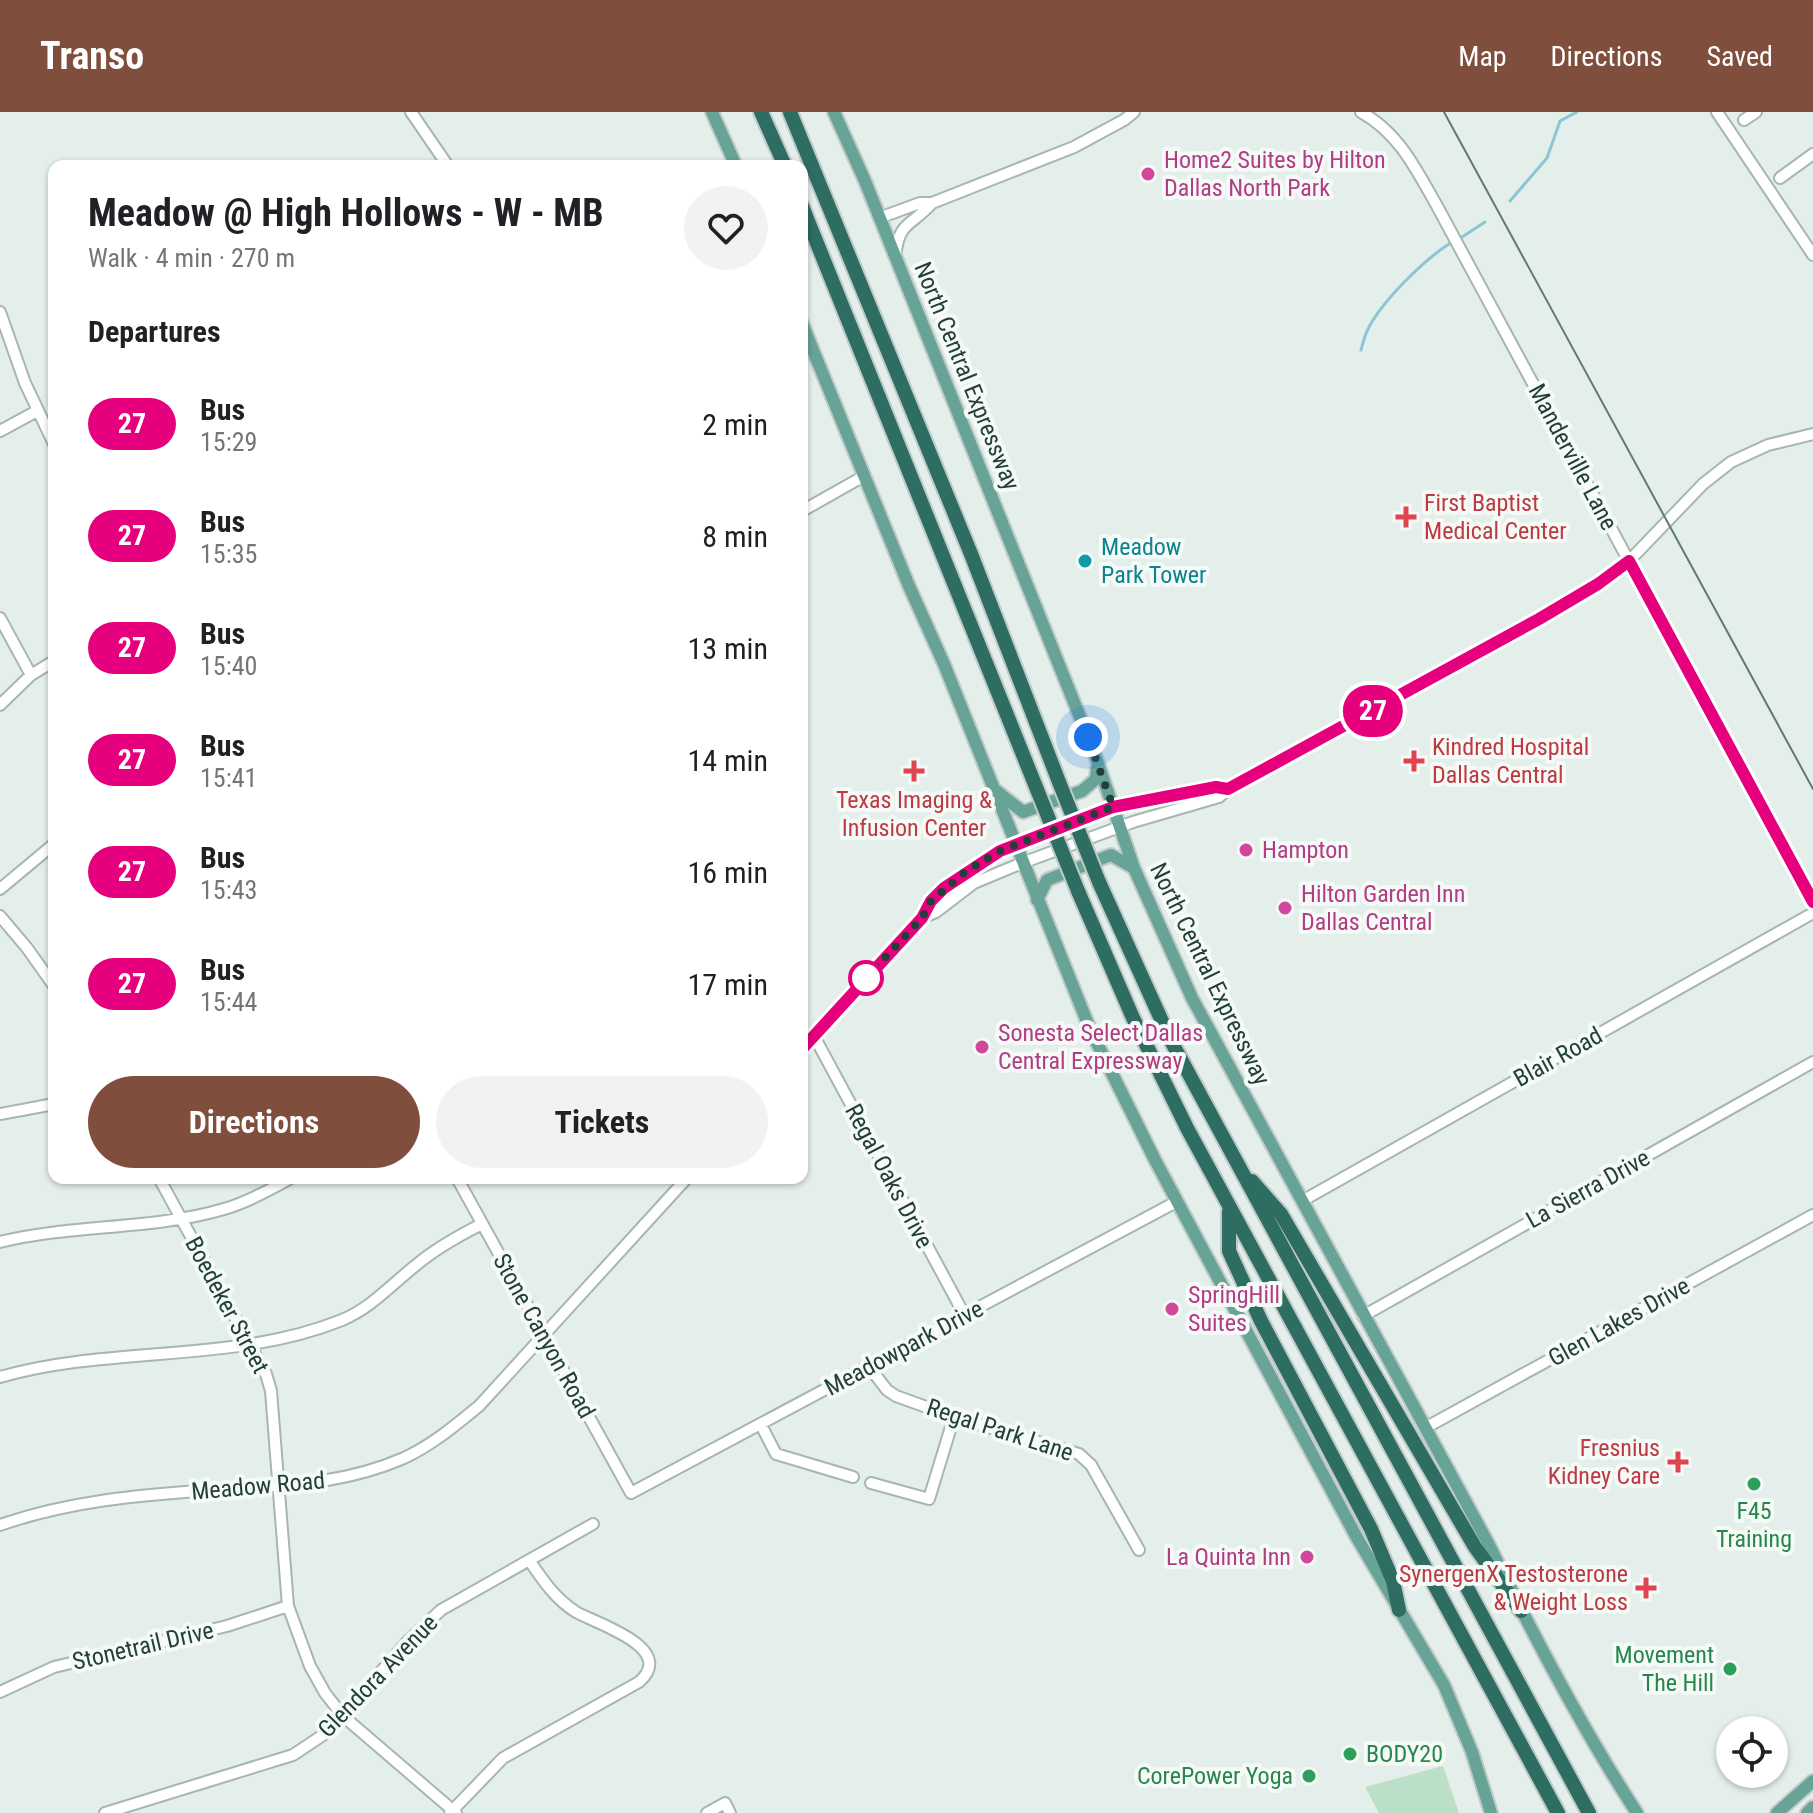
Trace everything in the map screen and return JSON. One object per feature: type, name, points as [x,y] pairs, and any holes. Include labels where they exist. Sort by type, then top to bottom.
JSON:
[{"type":"highway","points":[[761,112],[782,160]]},
{"type":"highway","points":[[793,112],[1099,882],[1170,1039],[1589,1813]]},
{"type":"highway","points":[[808,221],[1078,891],[1157,1070],[1558,1813]]},
{"type":"highway","points":[[1236,1163],[1281,1214],[1475,1547],[1521,1611]]},
{"type":"highway","points":[[1229,1206],[1229,1251],[1261,1321],[1371,1529],[1393,1581],[1399,1610]]},
{"type":"main road","points":[[712,112],[733,160]]},
{"type":"main road","name":"North Central Expressway","points":[[834,112],[1094,752],[1134,868],[1207,1028],[1488,1543],[1521,1611],[1637,1813]]},
{"type":"main road","points":[[808,338],[944,664],[1090,1029],[1176,1202],[1357,1538],[1434,1666],[1472,1752],[1491,1813]]},
{"type":"main road","points":[[992,787],[1023,812],[1091,786],[1097,772],[1094,752]]},
{"type":"main road","points":[[1037,900],[1047,880],[1111,855],[1134,868]]},
{"type":"main road","points":[[1777,1813],[1813,1781]]},
{"type":"main road","points":[[1807,1813],[1813,1805]]},
{"type":"street","points":[[411,112],[444,160]]},
{"type":"street","points":[[895,257],[897,239],[902,229],[932,203],[1074,147],[1134,112]]},
{"type":"street","name":"Manderville Lane","points":[[1361,112],[1388,130],[1402,147],[1449,228],[1813,902]]},
{"type":"street","points":[[1717,112],[1813,255]]},
{"type":"street","points":[[1744,120],[1756,112]]},
{"type":"street","points":[[1780,178],[1813,154]]},
{"type":"street","points":[[879,218],[920,203],[932,203]]},
{"type":"street","points":[[0,312],[48,432]]},
{"type":"street","points":[[0,431],[37,411]]},
{"type":"street","points":[[922,918],[936,912],[974,883],[1022,863],[1120,827],[1219,797],[1228,789],[1598,584],[1629,561],[1716,472],[1768,445],[1813,434]]},
{"type":"street","points":[[808,508],[864,476]]},
{"type":"street","points":[[0,618],[31,675]]},
{"type":"street","points":[[0,705],[31,675],[48,665]]},
{"type":"street","points":[[808,1042],[922,918],[931,901],[944,888],[988,858],[1113,807],[1216,787],[1228,789]]},
{"type":"street","points":[[0,889],[48,849]]},
{"type":"street","name":"Blair Road","points":[[1302,1201],[1813,913]]},
{"type":"street","points":[[0,916],[48,978]]},
{"type":"street","name":"Regal Oaks Drive","points":[[814,1036],[965,1316]]},
{"type":"street","name":"La Sierra Drive","points":[[1363,1316],[1813,1062]]},
{"type":"street","points":[[0,1114],[48,1105]]},
{"type":"street","name":"Boedeker Street","points":[[162,1184],[266,1374],[271,1391],[288,1606],[310,1666],[343,1716],[453,1812]]},
{"type":"street","points":[[0,1242],[74,1229],[181,1218],[243,1203],[279,1184]]},
{"type":"street","name":"Stone Canyon Road","points":[[460,1184],[631,1493]]},
{"type":"street","name":"Meadow Road","points":[[0,1525],[100,1500],[316,1483],[348,1477],[407,1456],[452,1428],[479,1406],[682,1184]]},
{"type":"street","name":"Meadowpark Drive","points":[[631,1493],[1176,1202]]},
{"type":"street","name":"Glen Lakes Drive","points":[[1425,1428],[1813,1215]]},
{"type":"street","points":[[0,1377],[89,1359],[250,1346],[321,1327],[365,1308],[446,1243],[482,1224]]},
{"type":"street","name":"Regal Park Lane","points":[[870,1368],[887,1390],[896,1396],[1084,1457],[1139,1550]]},
{"type":"street","points":[[871,1483],[929,1499],[954,1417]]},
{"type":"street","points":[[761,1425],[776,1454],[853,1477]]},
{"type":"street","name":"Glendora Avenue","points":[[105,1813],[293,1755],[313,1743],[343,1716],[406,1643],[441,1610],[593,1524]]},
{"type":"street","points":[[453,1812],[503,1758],[639,1682],[647,1673],[648,1663],[639,1646],[614,1629],[574,1611],[550,1589],[529,1560]]},
{"type":"street","name":"Stonetrail Drive","points":[[0,1692],[54,1667],[184,1637],[288,1606]]},
{"type":"street","points":[[1802,1792],[1813,1805]]},
{"type":"street","points":[[707,1813],[725,1803],[730,1813]]},
{"type":"green space","points":[[1443,1766],[1459,1813],[1379,1813],[1365,1787]]},
{"type":"waterway","points":[[1510,201],[1547,158],[1560,121],[1577,112]]},
{"type":"waterway","points":[[1459,239],[1485,222]]},
{"type":"waterway","points":[[1361,350],[1376,316],[1395,292],[1452,242]]},
{"type":"tram line","points":[[1444,112],[1813,789]]},
{"type":"bus line","name":"27","points":[[808,1042],[922,918],[931,901],[965,872],[988,858],[1113,807],[1216,787],[1228,789],[1539,619],[1598,584],[1629,561],[1813,902]]},
{"type":"place","name":"Home2 Suites by Hilton Dallas North Park","points":[[1148,174]]},
{"type":"place","name":"First Baptist Medical Center","points":[[1406,517]]},
{"type":"place","name":"Meadow Park Tower","points":[[1085,561]]},
{"type":"place","name":"Kindred Hospital Dallas Central","points":[[1414,761]]},
{"type":"place","name":"Texas Imaging & Infusion Center","points":[[914,771]]},
{"type":"place","name":"Hampton","points":[[1246,850]]},
{"type":"place","name":"Hilton Garden Inn Dallas Central","points":[[1285,908]]},
{"type":"place","name":"Sonesta Select Dallas Central Expressway","points":[[982,1047]]},
{"type":"place","name":"SpringHill Suites","points":[[1172,1309]]},
{"type":"place","name":"Fresnius Kidney Care","points":[[1678,1462]]},
{"type":"place","name":"F45 Training","points":[[1754,1484]]},
{"type":"place","name":"La Quinta Inn","points":[[1307,1557]]},
{"type":"place","name":"SynergenX Testosterone & Weight Loss","points":[[1646,1588]]},
{"type":"place","name":"Movement The Hill","points":[[1730,1669]]},
{"type":"place","name":"BODY20","points":[[1350,1754]]},
{"type":"place","name":"CorePower Yoga","points":[[1309,1776]]},
{"type":"route","points":[[866,978],[922,918],[931,901],[965,872],[1000,851],[1113,807],[1088,737]]}]
